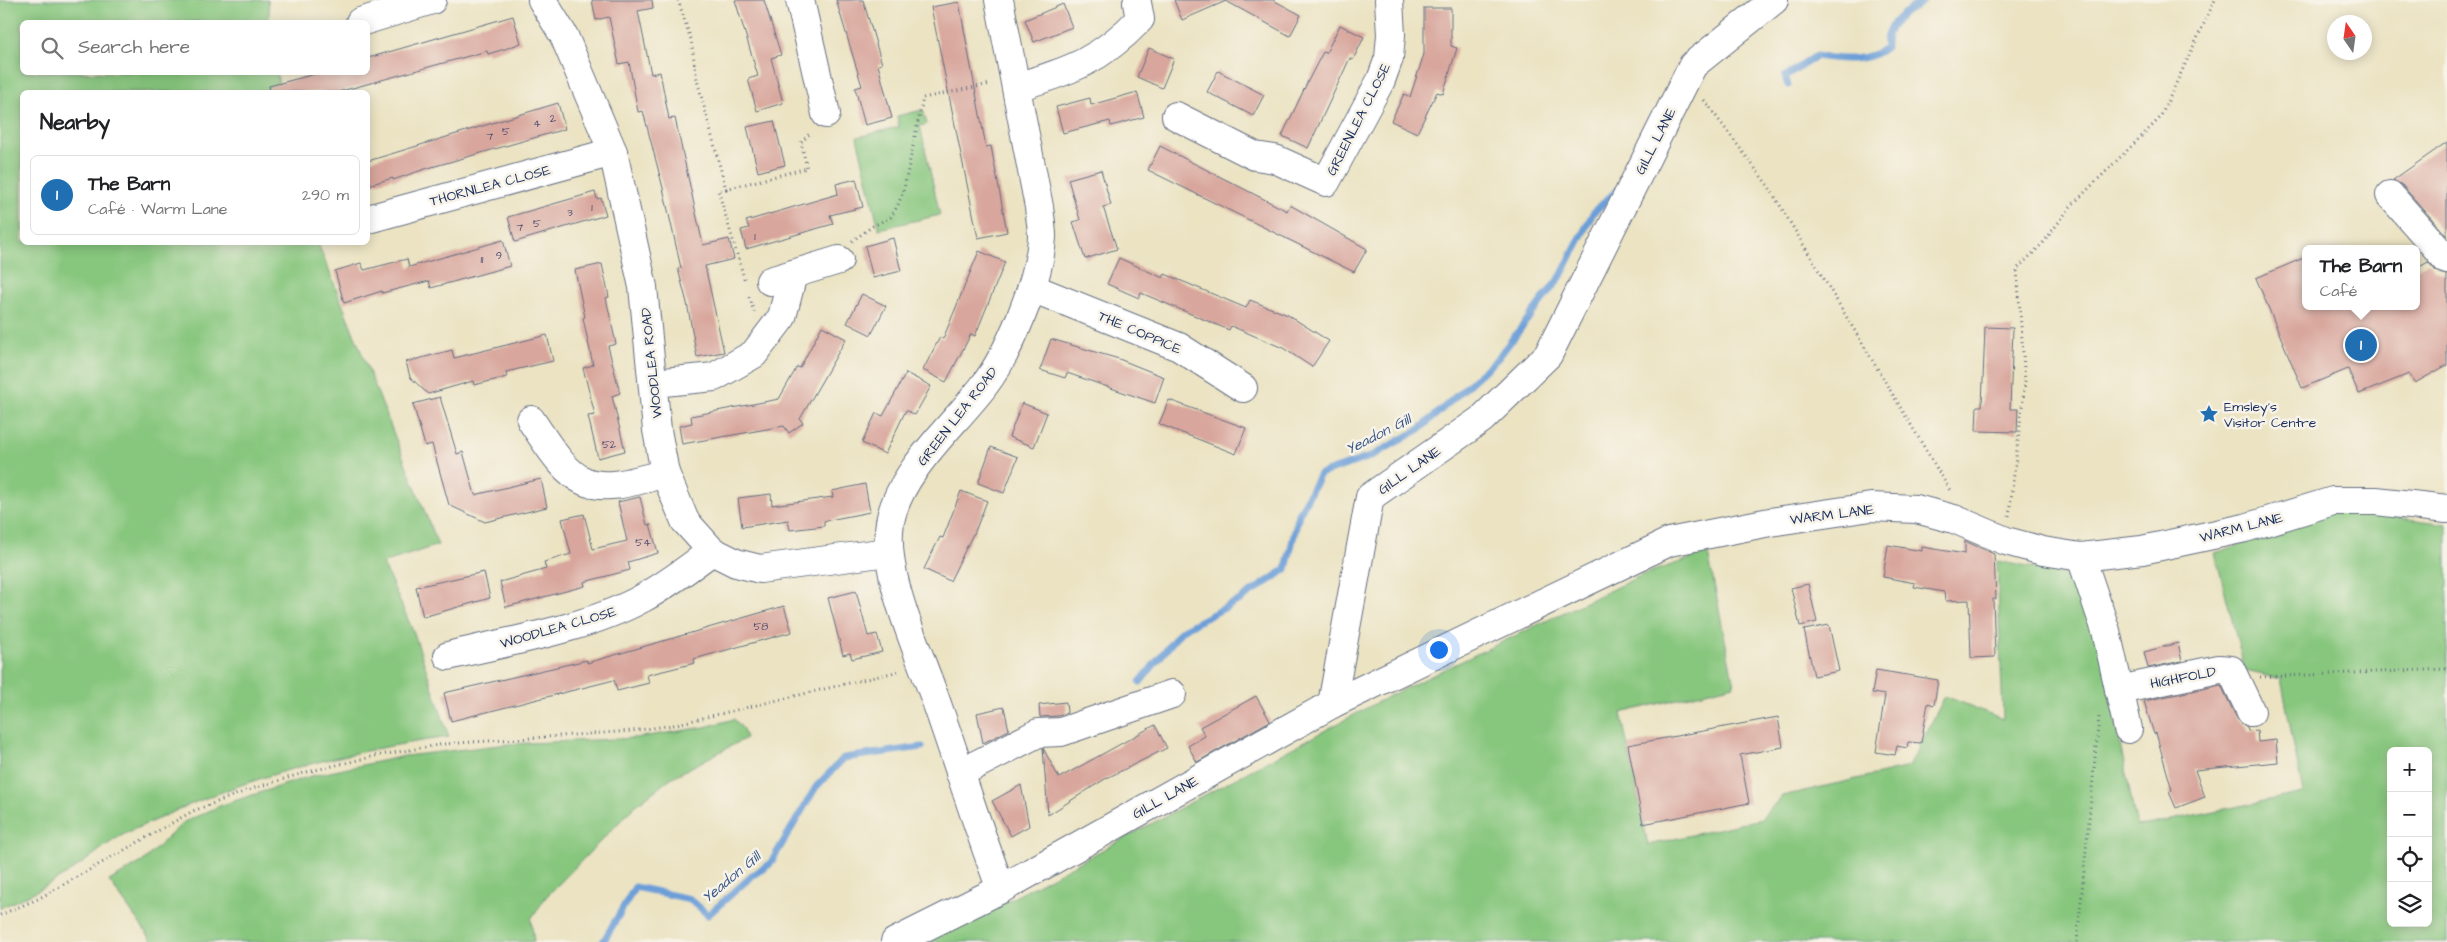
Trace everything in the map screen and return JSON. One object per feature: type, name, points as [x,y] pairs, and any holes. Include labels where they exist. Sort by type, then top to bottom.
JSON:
[{"type":"street","points":[[367,20],[432,0]]},
{"type":"street","name":"WOODLEA ROAD","points":[[542,0],[564,36],[613,152],[643,287],[654,383],[657,430],[665,473],[684,521],[712,550],[736,563],[760,569],[888,552]]},
{"type":"street","points":[[800,0],[826,114]]},
{"type":"street","name":"GREEN LEA ROAD","points":[[921,660],[905,616],[888,552],[890,521],[899,496],[924,455],[984,386],[1005,353],[1032,288],[1042,238],[1039,207],[1016,83],[998,0]]},
{"type":"street","name":"GREENLEA CLOSE","points":[[1176,116],[1255,156],[1275,159],[1326,182],[1381,80],[1389,58],[1391,34],[1389,0]]},
{"type":"street","name":"GILL LANE","points":[[896,942],[1001,889],[1332,704],[1370,497],[1482,419],[1548,355],[1693,65],[1774,0]]},
{"type":"street","points":[[1016,83],[1052,76],[1092,60],[1120,40],[1146,15]]},
{"type":"street","name":"THORNLEA CLOSE","points":[[370,218],[613,152]]},
{"type":"street","points":[[2390,195],[2447,260]]},
{"type":"street","points":[[654,383],[714,377],[754,354],[782,317],[765,284],[839,260]]},
{"type":"street","name":"THE COPPICE","points":[[1032,288],[1179,347],[1243,388]]},
{"type":"street","points":[[531,420],[555,456],[568,471],[586,483],[603,487],[620,486],[665,473]]},
{"type":"street","name":"WARM LANE","points":[[1332,704],[1669,542],[1770,522],[1871,508],[1916,509],[1954,519],[2006,541],[2043,551],[2081,557],[2161,546],[2245,528],[2332,502],[2376,501],[2447,509]]},
{"type":"street","name":"WOODLEA CLOSE","points":[[448,656],[554,630],[624,607],[644,598],[712,550]]},
{"type":"street","points":[[2081,557],[2106,631],[2128,729]]},
{"type":"street","points":[[921,660],[1001,889]]},
{"type":"street","name":"HIGHFOLD","points":[[2119,690],[2219,669],[2230,670],[2251,712]]},
{"type":"street","points":[[960,773],[1038,733],[1061,732],[1172,694]]},
{"type":"path","points":[[678,0],[691,40],[697,80],[726,188]]},
{"type":"path","points":[[2006,541],[2025,382],[2016,270],[2043,243],[2071,206],[2160,118],[2215,0]]},
{"type":"path","points":[[1687,77],[1769,187],[1952,494],[1954,519]]},
{"type":"path","points":[[839,260],[846,245],[872,226],[891,217],[898,205],[904,188],[923,98],[1016,83]]},
{"type":"path","points":[[763,342],[765,284],[718,190],[807,168],[801,143]]},
{"type":"path","points":[[0,915],[38,899],[194,810],[254,788],[322,768],[444,744],[632,731],[673,725],[921,660]]},
{"type":"path","points":[[2235,678],[2447,668]]},
{"type":"path","points":[[2078,942],[2099,715]]},
{"type":"green space","points":[[0,0],[268,0],[270,20],[20,20],[20,75],[277,75],[280,90],[20,90],[20,245],[319,245],[438,545],[383,563],[414,633],[449,737],[375,749],[302,766],[196,802],[122,835],[62,876],[0,908]]},
{"type":"green space","points":[[923,110],[927,124],[920,126],[940,215],[879,229],[857,137],[899,127],[897,116]]},
{"type":"green space","points":[[2341,510],[2447,524],[2447,942],[923,942],[983,914],[1389,696],[1644,574],[1708,553],[1734,685],[1621,713],[1648,845],[1761,819],[1782,796],[1909,767],[1945,696],[2003,719],[1997,561],[2064,574],[2095,621],[2137,827],[2303,793],[2281,679],[2245,671],[2215,553]]},
{"type":"green space","points":[[734,719],[743,729],[746,738],[671,778],[635,806],[546,897],[531,919],[534,942],[153,942],[109,881],[142,862],[184,822],[222,805],[311,776],[405,756],[509,744],[635,738],[705,727]]},
{"type":"building","points":[[592,0],[652,0],[653,8],[638,11],[651,74],[660,72],[669,119],[675,118],[703,245],[729,239],[734,259],[705,266],[724,352],[697,357],[687,303],[678,269],[681,268],[663,188],[643,111],[638,112],[629,62],[619,64],[609,17],[596,20]]},
{"type":"building","points":[[735,0],[764,0],[781,55],[771,58],[783,103],[757,111],[748,79],[758,76]]},
{"type":"building","points":[[836,0],[863,0],[882,64],[878,65],[892,118],[865,125],[855,88],[862,86]]},
{"type":"building","points":[[1174,0],[1273,0],[1301,15],[1290,36],[1226,1],[1182,20]]},
{"type":"building","points":[[959,2],[986,147],[991,146],[1007,232],[978,238],[931,7]]},
{"type":"building","points":[[1063,4],[1072,27],[1034,42],[1025,20]]},
{"type":"building","points":[[1424,8],[1451,8],[1451,46],[1457,48],[1443,94],[1437,92],[1417,133],[1391,121],[1404,94],[1410,97],[1424,54]]},
{"type":"building","points":[[513,16],[521,43],[488,54],[487,51],[345,90],[270,90],[269,86],[311,75],[370,75],[370,57]]},
{"type":"building","points":[[1340,25],[1364,37],[1353,60],[1350,58],[1308,148],[1282,136],[1323,52],[1326,53]]},
{"type":"building","points":[[1149,48],[1174,59],[1162,88],[1137,77]]},
{"type":"building","points":[[1218,71],[1264,95],[1253,116],[1207,92]]},
{"type":"building","points":[[1137,92],[1144,117],[1111,126],[1110,121],[1063,133],[1056,107],[1090,98],[1091,105]]},
{"type":"building","points":[[558,103],[565,129],[393,180],[393,178],[370,184],[370,160]]},
{"type":"building","points":[[774,121],[785,165],[758,172],[747,127]]},
{"type":"building","points":[[2447,142],[2447,236],[2402,185],[2393,180]]},
{"type":"building","points":[[1160,146],[1287,211],[1290,205],[1367,249],[1354,272],[1148,170]]},
{"type":"building","points":[[1101,170],[1111,205],[1103,207],[1117,249],[1085,259],[1073,222],[1080,220],[1068,179]]},
{"type":"building","points":[[856,179],[863,207],[830,215],[833,224],[746,249],[741,230],[749,228],[746,221],[838,194],[836,184]]},
{"type":"building","points":[[595,192],[597,199],[601,198],[606,215],[515,242],[508,217]]},
{"type":"building","points":[[893,238],[901,271],[873,278],[865,246]]},
{"type":"building","points":[[503,240],[510,266],[431,288],[429,281],[382,293],[382,291],[344,303],[335,271],[361,263],[364,270],[407,259],[409,267]]},
{"type":"building","points":[[979,251],[1005,262],[975,336],[971,334],[946,382],[923,370],[940,337],[943,339]]},
{"type":"building","points":[[1119,258],[1163,278],[1165,274],[1246,308],[1250,300],[1288,315],[1329,341],[1312,367],[1283,348],[1231,326],[1229,330],[1141,293],[1139,298],[1107,284]]},
{"type":"building","points":[[2302,259],[2302,310],[2420,310],[2420,267],[2428,262],[2436,271],[2447,275],[2447,365],[2415,383],[2409,374],[2359,394],[2348,369],[2302,388],[2256,278]]},
{"type":"building","points":[[602,264],[609,297],[606,298],[616,344],[608,346],[620,393],[612,396],[625,451],[598,458],[588,416],[595,415],[583,368],[593,365],[575,270]]},
{"type":"building","points":[[862,294],[886,306],[871,335],[847,323]]},
{"type":"building","points":[[822,326],[846,339],[800,419],[803,423],[789,433],[784,426],[682,444],[679,426],[692,423],[691,416],[779,399],[797,367],[800,368]]},
{"type":"building","points":[[1985,327],[2013,328],[2010,409],[2018,409],[2017,432],[1976,431],[1977,406],[1982,406]]},
{"type":"building","points":[[547,335],[553,361],[506,372],[507,377],[474,385],[473,381],[428,394],[410,377],[406,362],[452,350],[454,358]]},
{"type":"building","points":[[1051,339],[1119,359],[1164,377],[1155,403],[1067,373],[1065,378],[1040,370]]},
{"type":"building","points":[[906,373],[931,386],[915,415],[906,410],[885,454],[862,443],[876,413],[883,416]]},
{"type":"building","points":[[440,397],[457,454],[463,452],[475,495],[541,479],[547,507],[485,522],[449,505],[432,444],[425,446],[413,404]]},
{"type":"building","points":[[1169,400],[1246,428],[1236,454],[1159,424]]},
{"type":"building","points":[[1022,403],[1047,413],[1034,447],[1009,437]]},
{"type":"building","points":[[991,447],[1018,457],[1004,493],[978,483]]},
{"type":"building","points":[[865,484],[870,512],[824,521],[824,526],[790,530],[788,520],[742,527],[738,498],[771,494],[772,505],[833,497],[832,491]]},
{"type":"building","points":[[961,491],[987,501],[974,534],[950,581],[924,569],[940,537],[943,538]]},
{"type":"building","points":[[640,497],[647,525],[650,524],[658,553],[628,562],[630,570],[584,582],[585,586],[506,607],[500,582],[546,569],[544,562],[571,554],[562,519],[584,514],[593,549],[627,541],[618,502]]},
{"type":"building","points":[[1965,541],[1994,554],[1996,599],[1993,599],[1995,657],[1971,658],[1969,600],[1945,601],[1944,592],[1914,587],[1915,583],[1883,577],[1888,545],[1922,551],[1922,547],[1965,554]]},
{"type":"building","points":[[484,572],[490,598],[423,617],[416,587]]},
{"type":"building","points":[[1808,584],[1817,622],[1800,626],[1791,588]]},
{"type":"building","points":[[856,591],[868,636],[877,634],[882,652],[852,659],[850,653],[843,655],[828,598]]},
{"type":"building","points":[[784,606],[792,632],[694,659],[695,663],[647,675],[649,683],[617,691],[614,680],[451,721],[444,693],[587,660],[587,663]]},
{"type":"building","points":[[1829,625],[1839,671],[1814,676],[1804,630]]},
{"type":"building","points":[[2178,643],[2182,661],[2148,668],[2144,652]]},
{"type":"building","points":[[1876,670],[1938,680],[1934,705],[1928,703],[1921,743],[1908,742],[1907,748],[1897,746],[1895,755],[1876,752],[1885,695],[1872,693]]},
{"type":"building","points":[[2221,685],[2237,719],[2247,727],[2248,731],[2257,730],[2258,742],[2276,740],[2278,762],[2195,770],[2205,797],[2176,808],[2169,792],[2172,790],[2156,733],[2154,734],[2144,701]]},
{"type":"building","points":[[1256,696],[1270,721],[1197,762],[1188,746],[1205,736],[1200,727]]},
{"type":"building","points":[[1066,702],[1067,713],[1058,716],[1040,717],[1039,705]]},
{"type":"building","points":[[1004,707],[1009,730],[983,743],[977,713]]},
{"type":"building","points":[[1778,717],[1783,747],[1740,755],[1749,803],[1643,824],[1628,745]]},
{"type":"building","points":[[1155,725],[1167,748],[1105,779],[1048,815],[1043,748],[1059,778]]},
{"type":"building","points":[[1021,785],[1029,826],[1011,836],[992,801]]},
{"type":"waterway","name":"Yeadon Gill","points":[[1788,85],[1785,77],[1816,56],[1852,59],[1870,56],[1878,52],[1886,47],[1886,39],[1892,25],[1924,0]]},
{"type":"waterway","name":"Yeadon Gill","points":[[1140,682],[1182,630],[1240,600],[1286,569],[1299,514],[1320,474],[1370,457],[1420,429],[1497,359],[1561,276],[1593,213],[1618,189]]},
{"type":"waterway","name":"Yeadon Gill","points":[[603,942],[635,887],[690,899],[708,915],[753,875],[770,864],[816,787],[844,758],[922,747]]},
{"type":"place","name":"The Barn","points":[[2361,345]]},
{"type":"place","name":"Emsley's Visitor Centre","points":[[2209,414]]}]
